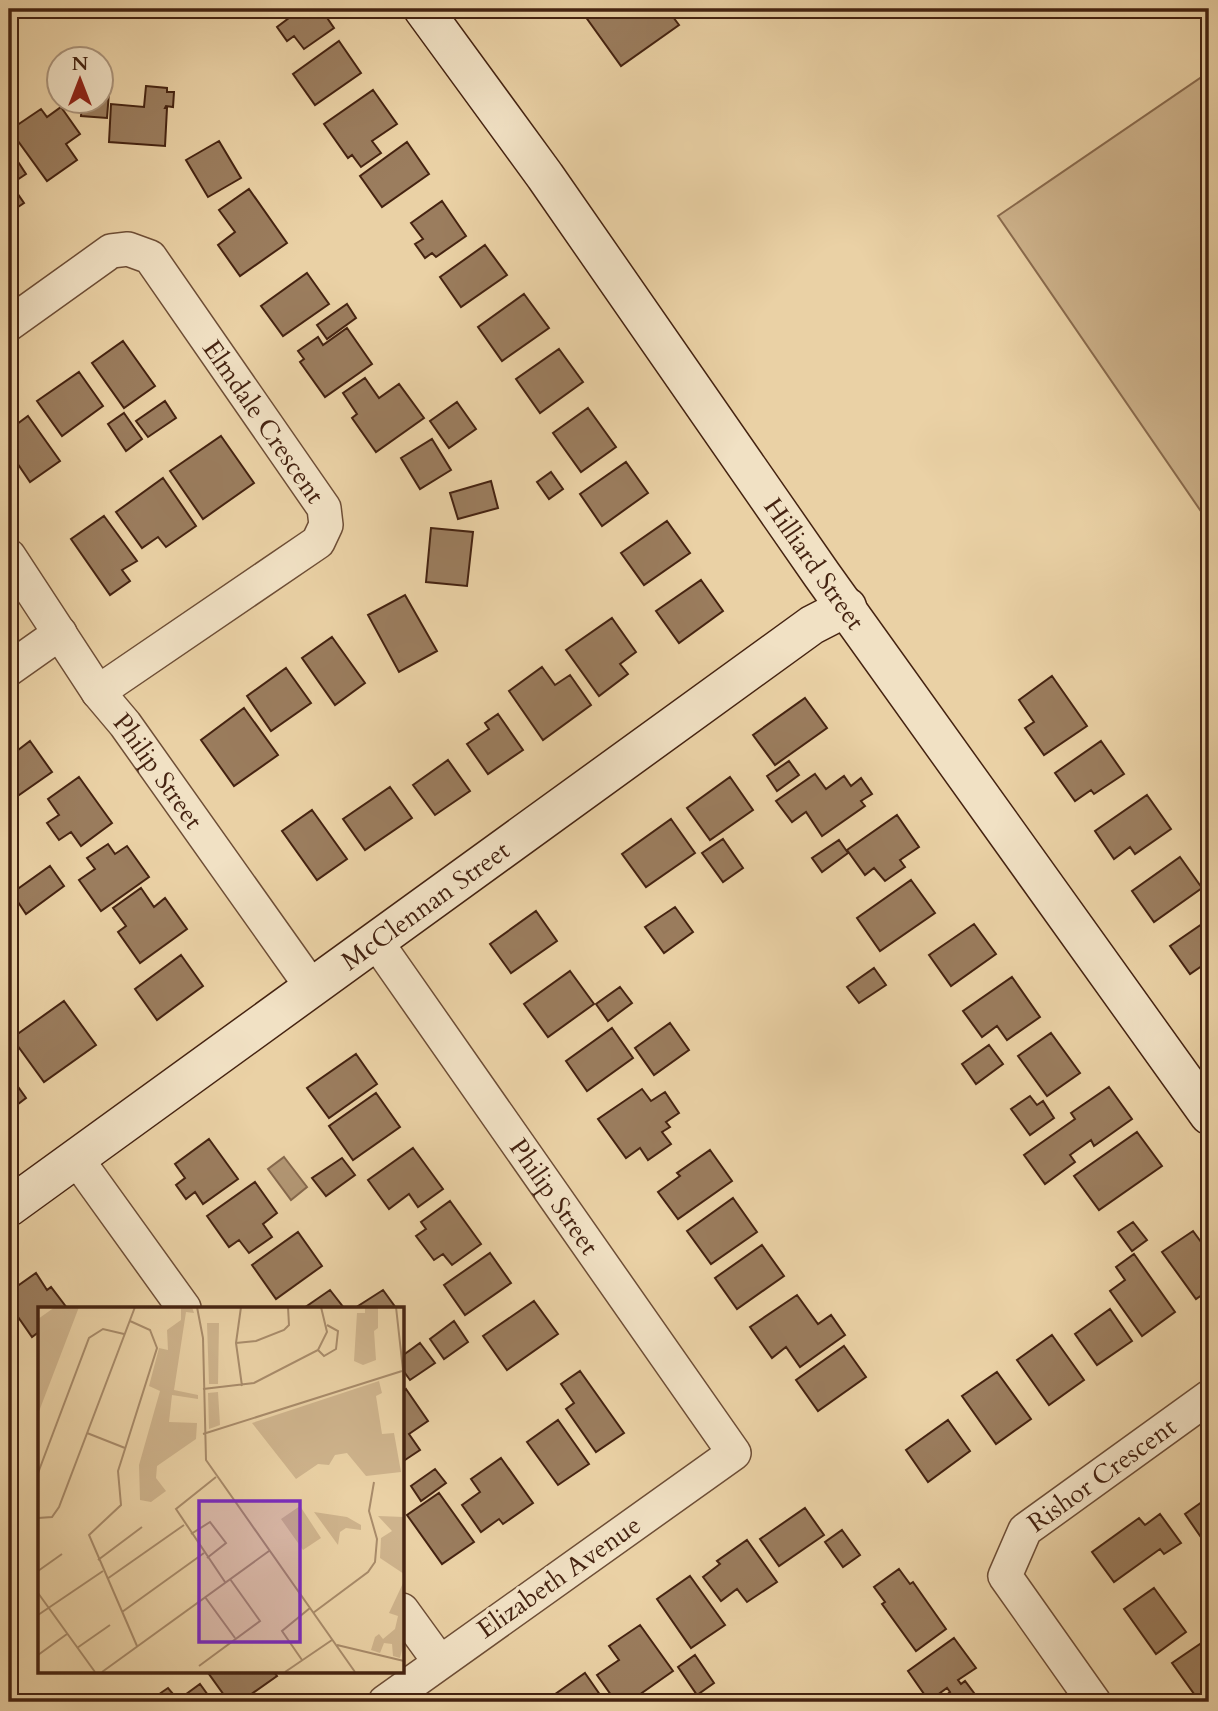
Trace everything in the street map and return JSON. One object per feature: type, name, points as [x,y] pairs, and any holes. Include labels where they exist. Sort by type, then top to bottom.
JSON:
[{"type":"street","name":"Hilliard Street","points":[[423,9],[545,176],[846,607],[1209,1115]]},
{"type":"street","name":"Elmdale Crescent","points":[[9,324],[111,251],[128,249],[150,257],[324,508],[326,524],[318,542],[98,692]]},
{"type":"street","name":"Philip Street","points":[[9,556],[98,692],[125,724],[311,986]]},
{"type":"street","name":"McClennan Street","points":[[9,1207],[812,625],[846,607]]},
{"type":"street","points":[[9,669],[60,632]]},
{"type":"street","name":"Philip Street","points":[[375,940],[734,1453]]},
{"type":"street","points":[[76,1158],[183,1307]]},
{"type":"street","name":"Rishor Crescent","points":[[1094,1702],[1005,1576],[1025,1530],[1209,1397]]},
{"type":"street","name":"Elizabeth Avenue","points":[[385,1702],[734,1453]]},
{"type":"street","points":[[404,1613],[439,1661]]},
{"type":"shaded area","points":[[1209,72],[1209,523],[998,216]]},
{"type":"shaded area","points":[[284,1157],[307,1187],[291,1200],[268,1169]]},
{"type":"building","points":[[301,9],[321,9],[334,28],[304,49],[294,36],[287,41],[277,27]]},
{"type":"building","points":[[580,9],[667,9],[679,25],[621,66]]},
{"type":"building","points":[[339,41],[361,73],[315,105],[293,74]]},
{"type":"building","points":[[146,86],[167,88],[167,92],[174,92],[173,107],[165,108],[165,146],[109,142],[110,116],[116,116],[116,104],[144,107]]},
{"type":"building","points":[[373,90],[397,124],[372,141],[381,153],[361,167],[352,155],[348,158],[324,124]]},
{"type":"building","points":[[41,109],[47,117],[67,116],[80,134],[66,144],[77,160],[47,181],[10,130]]},
{"type":"building","points":[[219,141],[241,178],[208,197],[186,160]]},
{"type":"building","points":[[407,142],[429,174],[382,207],[360,176]]},
{"type":"building","points":[[9,148],[26,174],[11,184],[24,203],[9,213]]},
{"type":"building","points":[[249,189],[287,243],[240,276],[218,245],[235,232],[219,210]]},
{"type":"building","points":[[442,201],[466,236],[436,257],[432,253],[425,258],[415,244],[423,239],[411,223]]},
{"type":"building","points":[[485,245],[507,275],[461,307],[440,277]]},
{"type":"building","points":[[307,273],[329,304],[283,336],[261,306]]},
{"type":"building","points":[[524,294],[549,328],[502,361],[478,327]]},
{"type":"building","points":[[347,304],[356,318],[327,339],[317,325]]},
{"type":"building","points":[[347,328],[372,364],[325,397],[300,362],[304,359],[298,351],[318,337],[323,345]]},
{"type":"building","points":[[123,341],[155,386],[124,408],[92,363]]},
{"type":"building","points":[[559,349],[583,382],[540,413],[516,379]]},
{"type":"building","points":[[79,372],[103,406],[62,436],[37,401]]},
{"type":"building","points":[[365,378],[379,398],[399,384],[424,418],[376,452],[352,418],[357,414],[343,393]]},
{"type":"building","points":[[165,401],[176,418],[148,437],[136,421]]},
{"type":"building","points":[[457,402],[476,429],[449,448],[430,421]]},
{"type":"building","points":[[588,408],[616,447],[581,472],[553,433]]},
{"type":"building","points":[[124,413],[142,439],[126,451],[108,424]]},
{"type":"building","points":[[28,416],[60,461],[30,482],[9,451],[9,430]]},
{"type":"building","points":[[221,436],[254,483],[203,519],[170,471]]},
{"type":"building","points":[[432,439],[451,470],[420,489],[401,458]]},
{"type":"building","points":[[626,462],[648,493],[602,526],[580,494]]},
{"type":"building","points":[[551,472],[563,489],[549,499],[537,482]]},
{"type":"building","points":[[163,478],[196,526],[166,547],[158,537],[142,548],[116,512]]},
{"type":"building","points":[[491,481],[498,508],[458,519],[450,493]]},
{"type":"building","points":[[104,516],[137,561],[122,570],[130,581],[110,595],[71,539]]},
{"type":"building","points":[[667,521],[690,553],[644,585],[621,553]]},
{"type":"building","points":[[431,528],[473,532],[467,586],[426,582]]},
{"type":"building","points":[[701,580],[723,611],[679,643],[656,611]]},
{"type":"building","points":[[405,595],[437,651],[399,672],[368,615]]},
{"type":"building","points":[[612,618],[636,652],[620,664],[628,674],[599,696],[566,650]]},
{"type":"building","points":[[332,637],[365,683],[335,705],[302,658]]},
{"type":"building","points":[[542,667],[555,685],[570,675],[591,705],[543,740],[509,691]]},
{"type":"building","points":[[286,668],[311,703],[271,731],[247,696]]},
{"type":"building","points":[[1052,676],[1087,726],[1044,755],[1025,728],[1034,722],[1019,700]]},
{"type":"building","points":[[805,698],[827,728],[775,765],[753,735]]},
{"type":"building","points":[[244,708],[278,755],[234,786],[201,740]]},
{"type":"building","points":[[498,714],[523,750],[488,774],[467,744],[489,729],[485,723]]},
{"type":"building","points":[[30,741],[52,772],[9,802],[9,757]]},
{"type":"building","points":[[1101,741],[1124,774],[1094,794],[1091,790],[1075,801],[1055,773]]},
{"type":"building","points":[[448,760],[470,791],[435,815],[413,785]]},
{"type":"building","points":[[789,761],[799,775],[777,791],[767,776]]},
{"type":"building","points":[[815,774],[826,789],[844,776],[851,786],[861,778],[872,794],[861,801],[865,806],[822,836],[806,812],[792,822],[776,801]]},
{"type":"building","points":[[79,777],[112,823],[81,846],[71,832],[59,840],[47,823],[59,815],[48,799]]},
{"type":"building","points":[[730,777],[753,810],[710,840],[687,808]]},
{"type":"building","points":[[390,787],[412,818],[365,850],[343,819]]},
{"type":"building","points":[[1147,795],[1171,829],[1135,854],[1130,847],[1114,859],[1095,831]]},
{"type":"building","points":[[312,810],[347,859],[317,880],[282,831]]},
{"type":"building","points":[[897,815],[919,847],[900,860],[905,867],[885,881],[874,868],[865,875],[847,850]]},
{"type":"building","points":[[671,819],[695,853],[646,887],[622,854]]},
{"type":"building","points":[[723,839],[743,868],[723,882],[702,853]]},
{"type":"building","points":[[839,840],[848,853],[822,872],[812,858]]},
{"type":"building","points":[[108,844],[115,854],[127,846],[149,877],[101,911],[79,880],[95,869],[87,858]]},
{"type":"building","points":[[1180,857],[1202,888],[1154,922],[1132,891]]},
{"type":"building","points":[[50,866],[64,886],[26,914],[12,893]]},
{"type":"building","points":[[911,880],[935,913],[880,951],[857,918]]},
{"type":"building","points":[[141,888],[154,907],[165,898],[187,929],[140,963],[118,932],[126,926],[113,908]]},
{"type":"building","points":[[675,907],[693,932],[664,953],[645,927]]},
{"type":"building","points":[[536,911],[557,941],[511,973],[490,944]]},
{"type":"building","points":[[1205,922],[1209,928],[1209,961],[1190,974],[1170,946]]},
{"type":"building","points":[[974,924],[996,954],[951,986],[929,955]]},
{"type":"building","points":[[181,955],[203,986],[157,1020],[135,989]]},
{"type":"building","points":[[874,968],[886,985],[859,1003],[847,987]]},
{"type":"building","points":[[570,971],[594,1004],[548,1037],[524,1004]]},
{"type":"building","points":[[1012,977],[1040,1017],[1007,1040],[997,1026],[982,1037],[963,1011]]},
{"type":"building","points":[[620,987],[632,1003],[608,1021],[596,1004]]},
{"type":"building","points":[[64,1001],[96,1045],[44,1082],[12,1038]]},
{"type":"building","points":[[670,1023],[689,1050],[654,1075],[635,1048]]},
{"type":"building","points":[[612,1028],[633,1058],[587,1091],[566,1061]]},
{"type":"building","points":[[1051,1033],[1080,1073],[1047,1096],[1018,1056]]},
{"type":"building","points":[[989,1045],[1003,1064],[976,1084],[962,1064]]},
{"type":"building","points":[[356,1054],[377,1084],[329,1118],[307,1088]]},
{"type":"building","points":[[9,1074],[26,1098],[9,1111]]},
{"type":"building","points":[[1109,1087],[1132,1119],[1094,1146],[1091,1140],[1070,1155],[1075,1162],[1045,1184],[1024,1155],[1075,1119],[1071,1113]]},
{"type":"building","points":[[642,1089],[651,1101],[665,1092],[679,1113],[666,1122],[670,1127],[662,1132],[671,1144],[648,1160],[640,1148],[626,1158],[598,1119]]},
{"type":"building","points":[[376,1093],[400,1127],[353,1160],[329,1126]]},
{"type":"building","points":[[1030,1096],[1037,1105],[1043,1101],[1054,1118],[1030,1135],[1011,1109]]},
{"type":"building","points":[[1137,1132],[1162,1166],[1099,1210],[1074,1176]]},
{"type":"building","points":[[209,1139],[238,1179],[203,1204],[195,1192],[186,1199],[176,1185],[185,1178],[175,1164]]},
{"type":"building","points":[[413,1148],[443,1189],[418,1207],[409,1194],[389,1209],[368,1180]]},
{"type":"building","points":[[710,1150],[732,1181],[678,1219],[658,1192],[680,1176],[677,1173]]},
{"type":"building","points":[[342,1158],[355,1175],[326,1196],[312,1178]]},
{"type":"building","points":[[255,1182],[277,1213],[263,1224],[272,1237],[249,1253],[239,1240],[229,1247],[207,1216]]},
{"type":"building","points":[[733,1198],[757,1232],[711,1264],[687,1231]]},
{"type":"building","points":[[450,1201],[481,1244],[452,1265],[443,1254],[434,1260],[416,1236],[426,1229],[421,1222]]},
{"type":"building","points":[[1133,1222],[1147,1240],[1132,1251],[1118,1232]]},
{"type":"building","points":[[1193,1231],[1209,1253],[1209,1290],[1196,1299],[1162,1252]]},
{"type":"building","points":[[298,1232],[322,1266],[276,1299],[252,1265]]},
{"type":"building","points":[[762,1245],[784,1276],[737,1309],[715,1278]]},
{"type":"building","points":[[490,1253],[511,1283],[465,1315],[444,1285]]},
{"type":"building","points":[[1134,1254],[1175,1312],[1142,1336],[1110,1291],[1125,1280],[1116,1267]]},
{"type":"building","points":[[36,1273],[47,1290],[51,1287],[66,1307],[38,1307],[38,1332],[32,1337],[9,1304],[9,1292]]},
{"type":"building","points":[[330,1290],[343,1307],[305,1307]]},
{"type":"building","points":[[383,1290],[395,1307],[357,1307]]},
{"type":"building","points":[[797,1295],[818,1324],[831,1315],[845,1335],[800,1367],[786,1347],[772,1358],[750,1327]]},
{"type":"building","points":[[534,1301],[558,1334],[507,1370],[483,1336]]},
{"type":"building","points":[[1110,1309],[1132,1341],[1097,1365],[1075,1334]]},
{"type":"building","points":[[454,1321],[468,1342],[444,1359],[430,1339]]},
{"type":"building","points":[[1052,1335],[1084,1380],[1049,1405],[1017,1360]]},
{"type":"building","points":[[420,1343],[435,1363],[410,1380],[404,1372],[404,1355]]},
{"type":"building","points":[[844,1346],[866,1377],[818,1411],[796,1380]]},
{"type":"building","points":[[580,1371],[624,1433],[596,1452],[566,1409],[574,1403],[561,1384]]},
{"type":"building","points":[[997,1372],[1031,1419],[996,1444],[962,1396]]},
{"type":"building","points":[[406,1389],[428,1421],[409,1434],[420,1450],[404,1461]]},
{"type":"building","points":[[558,1420],[589,1464],[558,1485],[527,1442]]},
{"type":"building","points":[[948,1420],[970,1451],[928,1482],[906,1450]]},
{"type":"building","points":[[501,1458],[533,1503],[503,1524],[499,1519],[481,1532],[462,1505],[480,1492],[471,1479]]},
{"type":"building","points":[[435,1469],[446,1483],[421,1501],[411,1486]]},
{"type":"building","points":[[439,1493],[474,1542],[442,1564],[407,1515]]},
{"type":"building","points":[[1209,1497],[1209,1545],[1207,1546],[1185,1514]]},
{"type":"building","points":[[805,1508],[824,1535],[779,1566],[760,1539]]},
{"type":"building","points":[[1160,1514],[1181,1543],[1164,1554],[1160,1549],[1114,1582],[1092,1552],[1139,1518],[1145,1525]]},
{"type":"building","points":[[842,1530],[860,1555],[843,1567],[825,1542]]},
{"type":"building","points":[[747,1540],[777,1582],[747,1602],[737,1589],[721,1601],[703,1577],[720,1564],[717,1561]]},
{"type":"building","points":[[899,1569],[910,1584],[913,1582],[946,1629],[916,1651],[882,1604],[885,1602],[874,1587]]},
{"type":"building","points":[[690,1576],[725,1625],[691,1648],[657,1599]]},
{"type":"building","points":[[1154,1588],[1186,1632],[1156,1654],[1124,1609]]},
{"type":"building","points":[[640,1625],[673,1671],[629,1702],[616,1702],[597,1675],[619,1660],[609,1646]]},
{"type":"building","points":[[954,1638],[976,1668],[958,1680],[961,1684],[965,1681],[977,1697],[970,1702],[938,1702],[950,1692],[947,1688],[929,1701],[908,1671]]},
{"type":"building","points":[[1203,1642],[1209,1651],[1209,1689],[1197,1698],[1172,1663]]},
{"type":"building","points":[[695,1655],[714,1683],[697,1695],[678,1667]]},
{"type":"building","points":[[274,1672],[277,1676],[240,1702],[229,1702],[209,1674]]},
{"type":"building","points":[[585,1673],[605,1702],[554,1702],[551,1697]]},
{"type":"building","points":[[200,1684],[213,1702],[154,1702],[152,1699],[168,1688],[178,1700]]}]
